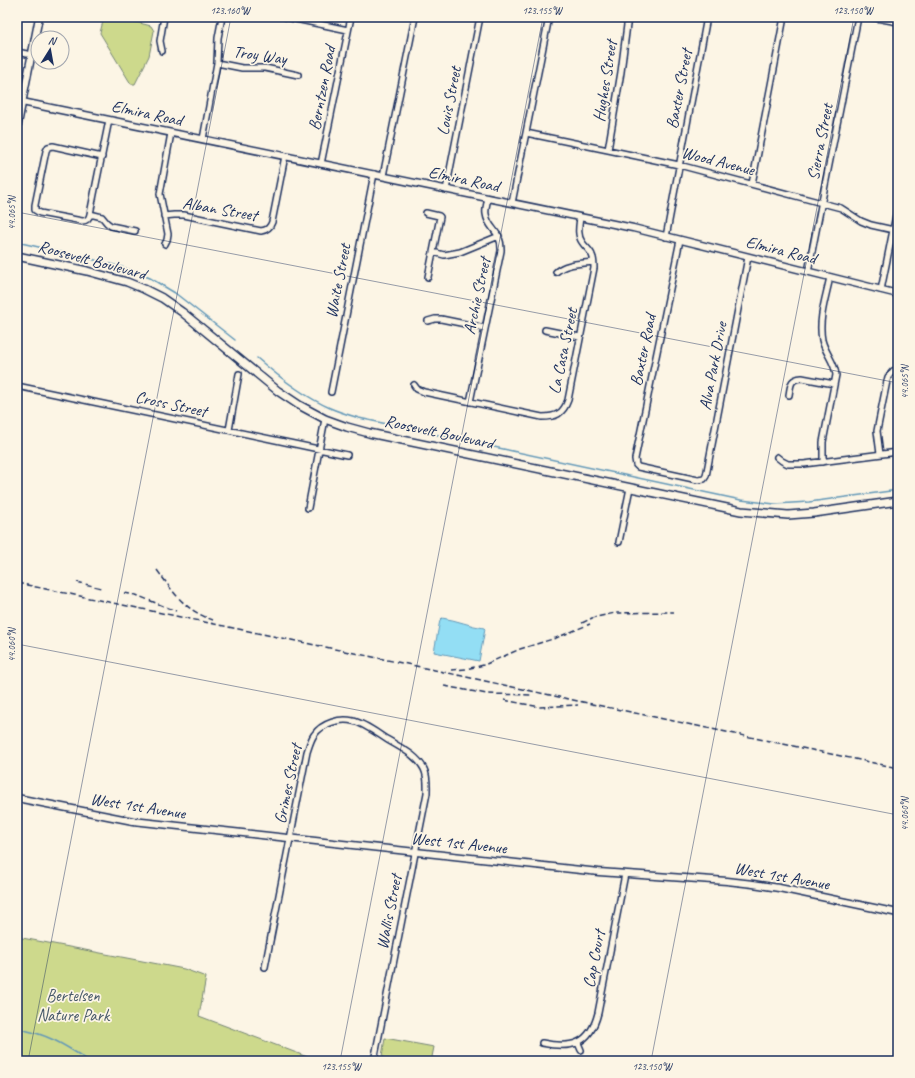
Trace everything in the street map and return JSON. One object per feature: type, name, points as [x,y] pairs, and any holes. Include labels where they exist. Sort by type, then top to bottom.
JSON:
[{"type":"main road","name":"Roosevelt Boulevard","points":[[17,256],[127,282],[162,298],[182,312],[278,391],[299,405],[326,419],[347,427],[369,433],[741,511],[788,515],[814,513],[898,501]]},
{"type":"street","points":[[37,30],[39,17]]},
{"type":"street","points":[[162,51],[160,41],[164,17]]},
{"type":"street","points":[[203,139],[217,63],[218,38],[222,17]]},
{"type":"street","points":[[286,17],[348,30]]},
{"type":"street","name":"Berntzen Road","points":[[321,164],[351,17]]},
{"type":"street","points":[[383,176],[414,17]]},
{"type":"street","name":"Louis Street","points":[[446,190],[480,17]]},
{"type":"street","points":[[512,203],[549,17]]},
{"type":"street","name":"Hughes Street","points":[[608,150],[622,72],[628,17]]},
{"type":"street","name":"Baxter Street","points":[[666,237],[707,17]]},
{"type":"street","points":[[752,184],[784,17]]},
{"type":"street","name":"Sierra Street","points":[[808,272],[858,17]]},
{"type":"street","points":[[871,17],[898,22]]},
{"type":"street","points":[[17,52],[30,55]]},
{"type":"street","name":"Troy Way","points":[[217,63],[242,68],[265,68],[298,75]]},
{"type":"street","points":[[17,129],[30,64]]},
{"type":"street","name":"Elmira Road","points":[[22,102],[625,226],[898,294]]},
{"type":"street","points":[[102,157],[53,146],[48,147],[35,210],[40,213],[82,221],[87,220],[90,214],[102,157],[109,120]]},
{"type":"street","points":[[165,244],[168,234],[160,192],[170,132]]},
{"type":"street","name":"Wood Avenue","points":[[526,133],[679,165],[822,202],[841,208],[871,225],[896,230]]},
{"type":"street","name":"Alban Street","points":[[164,216],[184,215],[261,230],[267,229],[271,226],[272,222],[285,156]]},
{"type":"street","name":"Waite Street","points":[[330,392],[374,174]]},
{"type":"street","name":"Archie Street","points":[[470,402],[501,251],[501,240],[488,221],[486,215],[488,198]]},
{"type":"street","points":[[881,290],[896,230],[898,205]]},
{"type":"street","points":[[426,213],[440,217],[428,277]]},
{"type":"street","points":[[90,214],[103,217],[106,223],[111,226],[135,231]]},
{"type":"street","name":"La Casa Street","points":[[414,385],[417,389],[424,392],[542,417],[550,417],[561,412],[568,400],[594,273],[593,256],[580,237],[578,227],[580,217]]},
{"type":"street","points":[[433,252],[444,254],[464,250],[499,236]]},
{"type":"street","name":"Baxter Road","points":[[680,240],[635,459],[638,467],[698,480],[704,479]]},
{"type":"street","name":"Alva Park Drive","points":[[704,479],[707,473],[748,257]]},
{"type":"street","points":[[556,272],[568,265],[593,262]]},
{"type":"street","points":[[823,462],[823,442],[836,375],[835,369],[825,351],[821,329],[830,277]]},
{"type":"street","points":[[428,321],[441,319],[485,328]]},
{"type":"street","points":[[546,330],[580,337]]},
{"type":"street","points":[[880,454],[878,425],[888,377],[893,370]]},
{"type":"street","points":[[229,430],[239,374]]},
{"type":"street","points":[[789,395],[791,383],[793,380],[798,378],[834,384]]},
{"type":"street","name":"Cross Street","points":[[17,386],[347,455]]},
{"type":"street","points":[[308,508],[326,419]]},
{"type":"street","points":[[777,457],[788,464],[796,465],[898,452]]},
{"type":"street","points":[[619,542],[630,488]]},
{"type":"street","name":"Grimes Street","points":[[265,967],[307,752],[314,734],[320,728],[330,723],[342,720],[353,721],[363,725],[408,752],[424,769]]},
{"type":"street","name":"Wallis Street","points":[[374,1061],[427,794],[427,777],[424,769]]},
{"type":"street","name":"West 1st Avenue","points":[[17,798],[133,821],[625,874],[753,884],[898,913]]},
{"type":"street","name":"Cap Court","points":[[578,1043],[589,1032],[596,1018],[625,874]]},
{"type":"street","points":[[542,1043],[562,1046],[578,1043],[581,1050]]},
{"type":"green space","points":[[104,17],[121,18],[151,26],[154,31],[149,56],[135,84],[131,84],[100,33]]},
{"type":"green space","name":"Bertelsen Nature Park","points":[[17,937],[184,969],[206,977],[199,1016],[310,1058],[309,1061],[17,1061]]},
{"type":"green space","points":[[385,1038],[434,1047],[432,1057],[442,1061],[393,1061],[382,1056]]},
{"type":"water","points":[[442,618],[485,629],[479,661],[434,652],[440,620]]},
{"type":"waterway","points":[[17,242],[125,268],[150,278],[175,293],[235,340]]},
{"type":"waterway","points":[[257,358],[310,398],[333,409],[359,418],[741,500],[775,504],[809,502],[898,490]]},
{"type":"waterway","points":[[17,1029],[37,1033],[55,1040],[89,1061]]},
{"type":"railway","points":[[157,570],[180,600],[194,611],[213,620]]},
{"type":"railway","points":[[77,582],[101,588]]},
{"type":"railway","points":[[17,583],[898,768]]},
{"type":"railway","points":[[124,593],[136,595],[176,611]]},
{"type":"railway","points":[[582,623],[592,618],[615,613],[674,612]]},
{"type":"railway","points":[[451,670],[466,669],[484,665],[520,649],[556,638],[590,624]]},
{"type":"railway","points":[[444,686],[487,694],[533,695]]},
{"type":"railway","points":[[504,700],[540,707],[578,705]]}]
